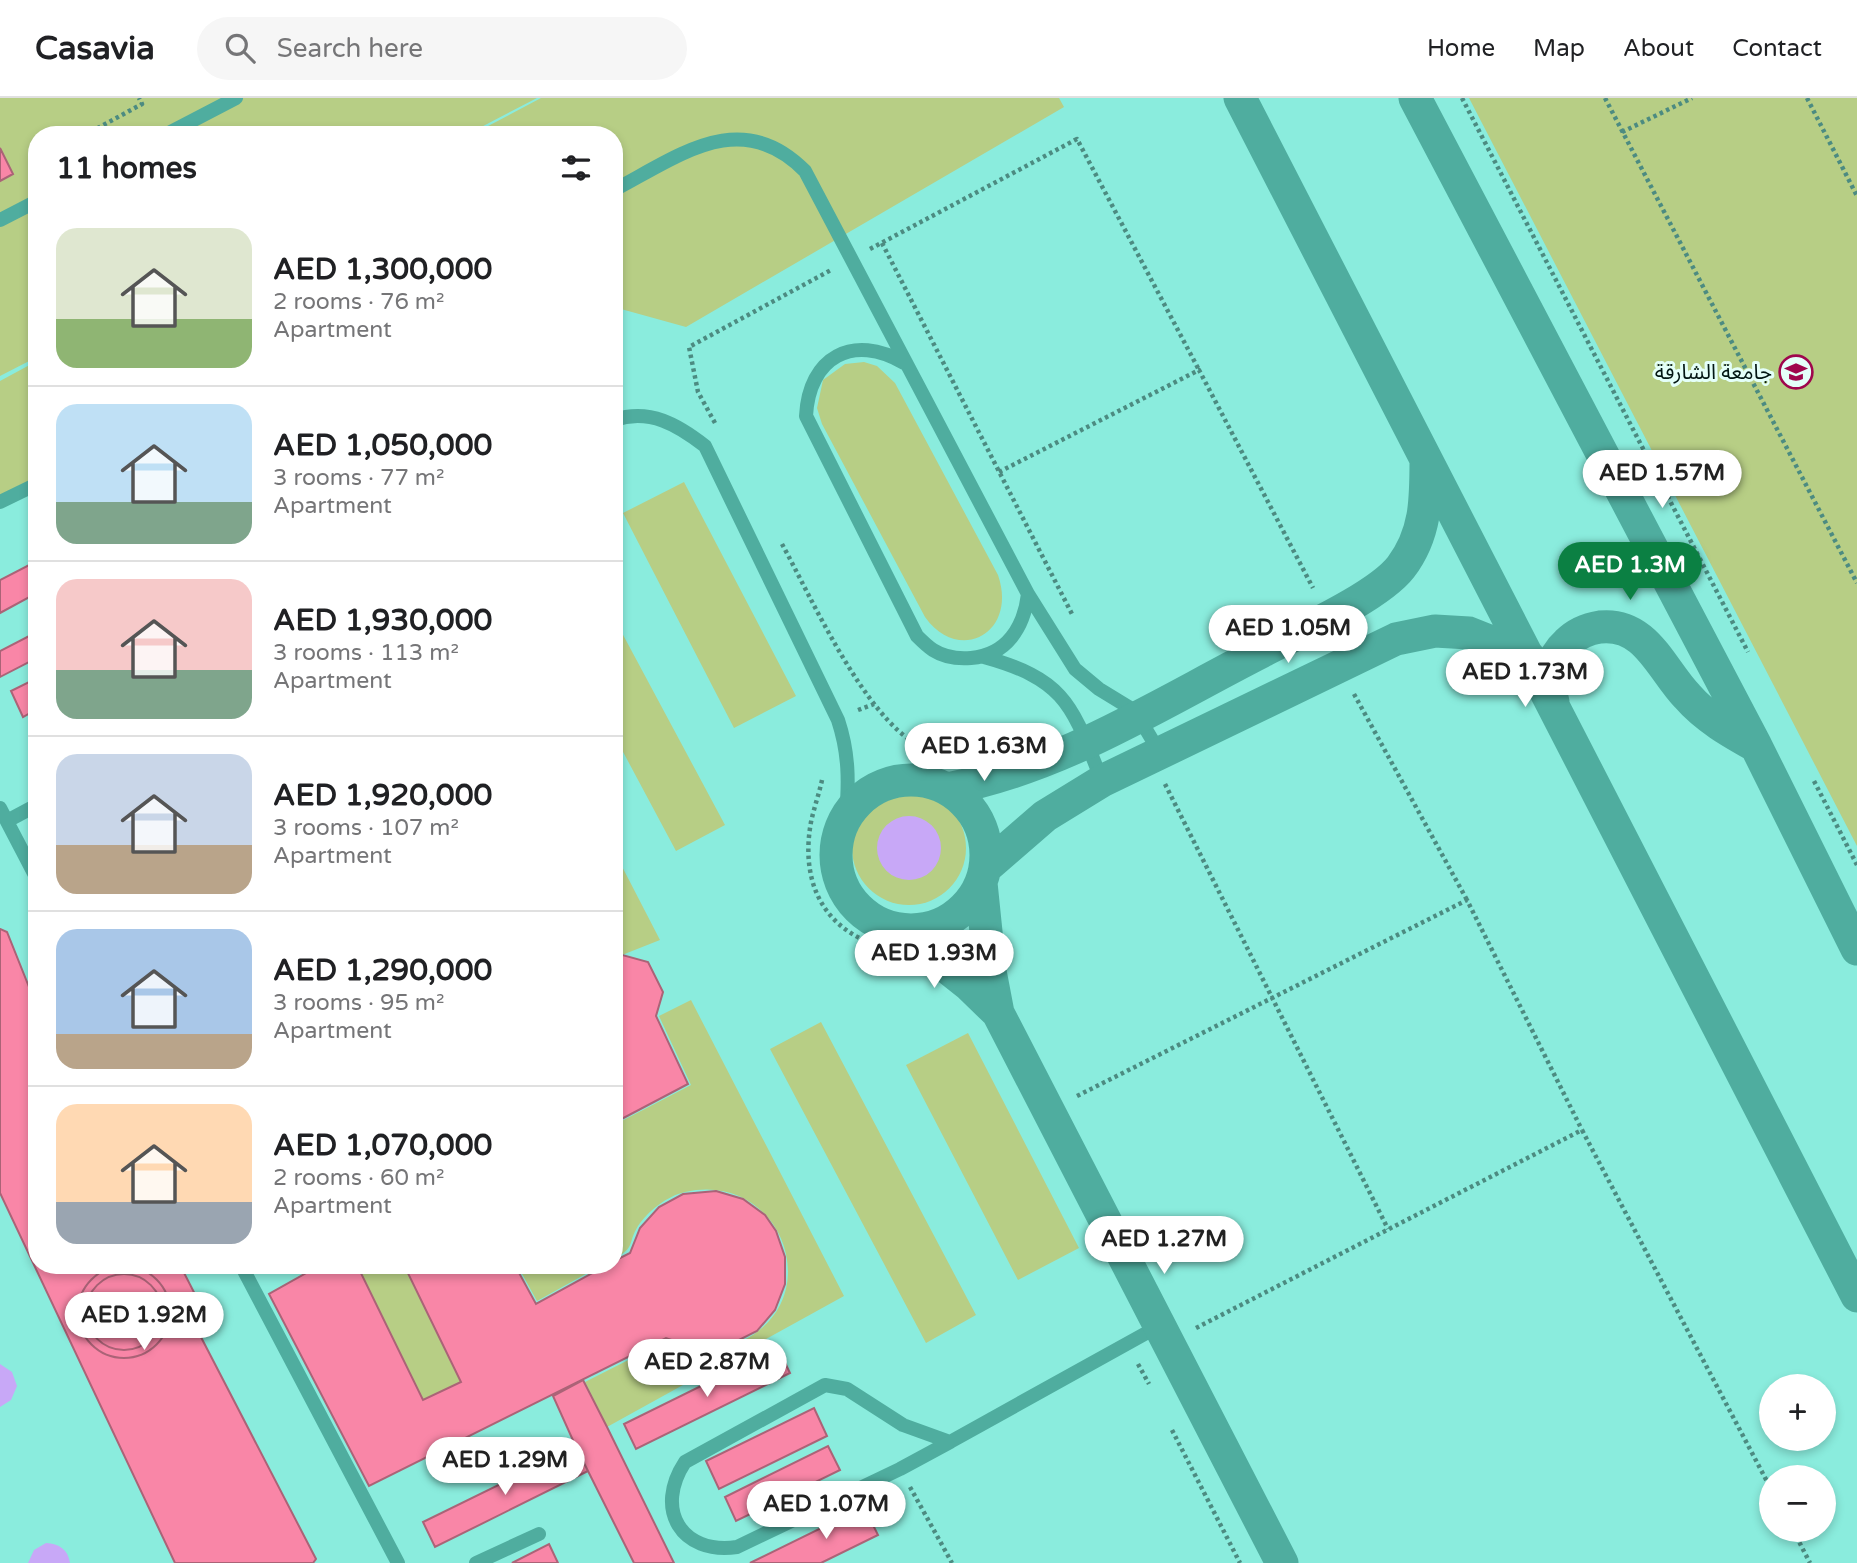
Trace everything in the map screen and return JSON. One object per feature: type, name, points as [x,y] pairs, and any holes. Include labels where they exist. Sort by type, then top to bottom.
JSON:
[{"type":"street","points":[[1240,98],[1857,1296]]},
{"type":"street","points":[[1415,98],[1756,746],[1857,949]]},
{"type":"street","points":[[947,789],[1012,774],[1087,742],[1140,717],[1364,596],[1400,568],[1419,536],[1426,508],[1426,455]]},
{"type":"street","points":[[1554,706],[1549,674],[1564,645],[1591,628],[1621,628],[1646,643],[1678,687],[1706,715],[1756,746]]},
{"type":"street","points":[[998,1013],[990,971],[983,875],[986,844],[979,821],[965,803],[947,789],[920,780],[891,782],[866,794],[846,815],[837,838],[835,864],[842,888],[856,909],[877,924],[901,931],[926,930],[949,920],[968,904],[983,875],[1045,816],[1102,781],[1161,766],[1275,699],[1396,639],[1435,631],[1469,633],[1529,657]]},
{"type":"street","points":[[1252,656],[1275,699]]},
{"type":"street","points":[[901,931],[960,977],[998,1013],[1173,1329],[1282,1563]]},
{"type":"lane","points":[[182,126],[236,98]]},
{"type":"lane","points":[[623,186],[712,141],[728,138],[761,142],[793,158],[805,171],[1028,594],[1074,669],[1140,717],[1161,766]]},
{"type":"lane","points":[[0,220],[28,206]]},
{"type":"lane","points":[[904,363],[886,352],[866,349],[846,352],[828,362],[814,377],[807,396],[806,416],[916,636],[935,652],[959,659],[984,657],[1022,670],[1056,690],[1068,705],[1087,742],[1102,781]]},
{"type":"lane","points":[[623,418],[641,415],[663,419],[683,429],[705,446],[838,720],[847,756],[846,815]]},
{"type":"lane","points":[[0,502],[28,488]]},
{"type":"lane","points":[[984,657],[1002,647],[1016,633],[1026,614],[1028,594]]},
{"type":"lane","points":[[28,807],[3,814],[28,858]]},
{"type":"lane","points":[[246,1274],[398,1563]]},
{"type":"lane","points":[[950,1442],[903,1425],[847,1389],[825,1385],[685,1462],[674,1478],[670,1498],[673,1517],[684,1533],[699,1545],[718,1550],[737,1547],[900,1469],[950,1442],[1127,1344],[1173,1329]]},
{"type":"lane","points":[[476,1563],[539,1534]]},
{"type":"path","points":[[102,126],[142,104],[139,98]]},
{"type":"path","points":[[1462,98],[1750,657]]},
{"type":"path","points":[[1605,98],[1857,583]]},
{"type":"path","points":[[1622,132],[1692,98]]},
{"type":"path","points":[[1807,98],[1857,196]]},
{"type":"path","points":[[718,427],[698,392],[689,348],[1077,139],[1317,596]]},
{"type":"path","points":[[882,243],[1079,628]]},
{"type":"path","points":[[999,472],[1199,370]]},
{"type":"path","points":[[776,534],[861,687],[888,723],[919,746],[962,755]]},
{"type":"path","points":[[1350,687],[1467,900],[1582,1130],[1759,1466]]},
{"type":"path","points":[[1161,766],[1388,1229]]},
{"type":"path","points":[[1813,779],[1857,865]]},
{"type":"path","points":[[1070,1100],[1467,900]]},
{"type":"path","points":[[1173,1329],[1388,1229],[1582,1130]]},
{"type":"path","points":[[1127,1344],[1155,1396]]},
{"type":"path","points":[[1167,1420],[1240,1563]]},
{"type":"path","points":[[900,1469],[953,1563]]},
{"type":"path","points":[[1799,1542],[1810,1563]]},
{"type":"green space","points":[[0,98],[537,98],[483,126],[28,126],[28,362],[0,376]]},
{"type":"green space","points":[[541,98],[1059,98],[1064,107],[686,327],[623,310],[623,126],[488,126]]},
{"type":"green space","points":[[1469,98],[1857,98],[1857,846]]},
{"type":"green space","points":[[864,362],[877,366],[895,383],[998,575],[1002,595],[1000,613],[993,626],[982,636],[968,640],[954,639],[939,631],[925,617],[822,424],[817,408],[823,380],[845,364]]},
{"type":"green space","points":[[28,366],[28,484],[0,498],[0,381]]},
{"type":"green space","points":[[684,482],[796,696],[734,728],[623,513]]},
{"type":"green space","points":[[623,635],[725,825],[676,851],[623,752]]},
{"type":"green space","points":[[909,791],[931,795],[949,808],[962,826],[966,848],[962,870],[949,888],[931,901],[909,905],[887,901],[869,888],[856,870],[852,848],[856,826],[869,808],[887,795]]},
{"type":"green space","points":[[623,868],[660,940],[623,955]]},
{"type":"green space","points":[[691,1000],[844,1296],[607,1427],[585,1382],[666,1341],[702,1352],[714,1351],[742,1341],[769,1321],[784,1296],[788,1269],[782,1242],[768,1218],[747,1200],[719,1190],[685,1192],[665,1201],[642,1220],[623,1253],[623,1120],[691,1085],[659,1016]]},
{"type":"green space","points":[[821,1022],[976,1315],[926,1343],[770,1049]]},
{"type":"green space","points":[[968,1033],[1079,1248],[1018,1280],[906,1065]]},
{"type":"green space","points":[[361,1274],[408,1274],[461,1382],[423,1400]]},
{"type":"green space","points":[[522,1274],[586,1274],[537,1301]]},
{"type":"shaded area","points":[[909,816],[927,822],[935,830],[941,848],[935,866],[927,874],[909,880],[891,874],[883,866],[877,848],[883,830],[891,822]]},
{"type":"shaded area","points":[[0,1364],[12,1372],[17,1386],[11,1400],[0,1407]]},
{"type":"shaded area","points":[[46,1543],[62,1548],[70,1563],[28,1563],[34,1550]]},
{"type":"building","points":[[0,148],[13,174],[0,181]]},
{"type":"building","points":[[28,566],[28,598],[0,613],[0,580]]},
{"type":"building","points":[[28,637],[28,663],[0,677],[0,651]]},
{"type":"building","points":[[28,682],[28,714],[23,717],[11,691]]},
{"type":"building","points":[[0,929],[7,932],[28,984],[28,1252],[0,1193]]},
{"type":"building","points":[[623,955],[648,962],[663,992],[656,1016],[688,1084],[623,1118]]},
{"type":"building","points":[[716,1191],[743,1199],[765,1215],[776,1231],[785,1257],[785,1284],[775,1310],[757,1331],[725,1347],[698,1349],[666,1338],[369,1486],[269,1294],[304,1274],[361,1274],[423,1400],[461,1382],[408,1274],[520,1274],[536,1304],[591,1274],[623,1274],[623,1256],[630,1253],[640,1228],[659,1207],[683,1194]]},
{"type":"building","points":[[38,1274],[185,1274],[201,1306],[189,1314],[316,1559],[313,1563],[175,1563]]},
{"type":"building","points":[[97,1274],[151,1274],[163,1286],[170,1303],[170,1321],[163,1338],[150,1351],[133,1358],[115,1358],[98,1351],[85,1338],[78,1321],[81,1294]]},
{"type":"building","points":[[117,1274],[131,1274],[145,1280],[156,1291],[162,1312],[159,1327],[151,1339],[131,1350],[117,1350],[103,1344],[92,1333],[86,1319],[86,1305],[92,1291],[103,1280]]},
{"type":"building","points":[[778,1348],[790,1373],[636,1449],[624,1424]]},
{"type":"building","points":[[583,1380],[674,1563],[634,1563],[576,1447],[553,1396]]},
{"type":"building","points":[[814,1408],[827,1436],[719,1489],[706,1461]]},
{"type":"building","points":[[828,1446],[840,1470],[736,1521],[725,1497]]},
{"type":"building","points":[[576,1447],[588,1471],[435,1547],[423,1522]]},
{"type":"building","points":[[864,1507],[878,1535],[821,1563],[750,1563]]},
{"type":"building","points":[[549,1544],[558,1563],[512,1563]]},
{"type":"place","name":"جامعة الشارقة","points":[[1796,372]]}]
